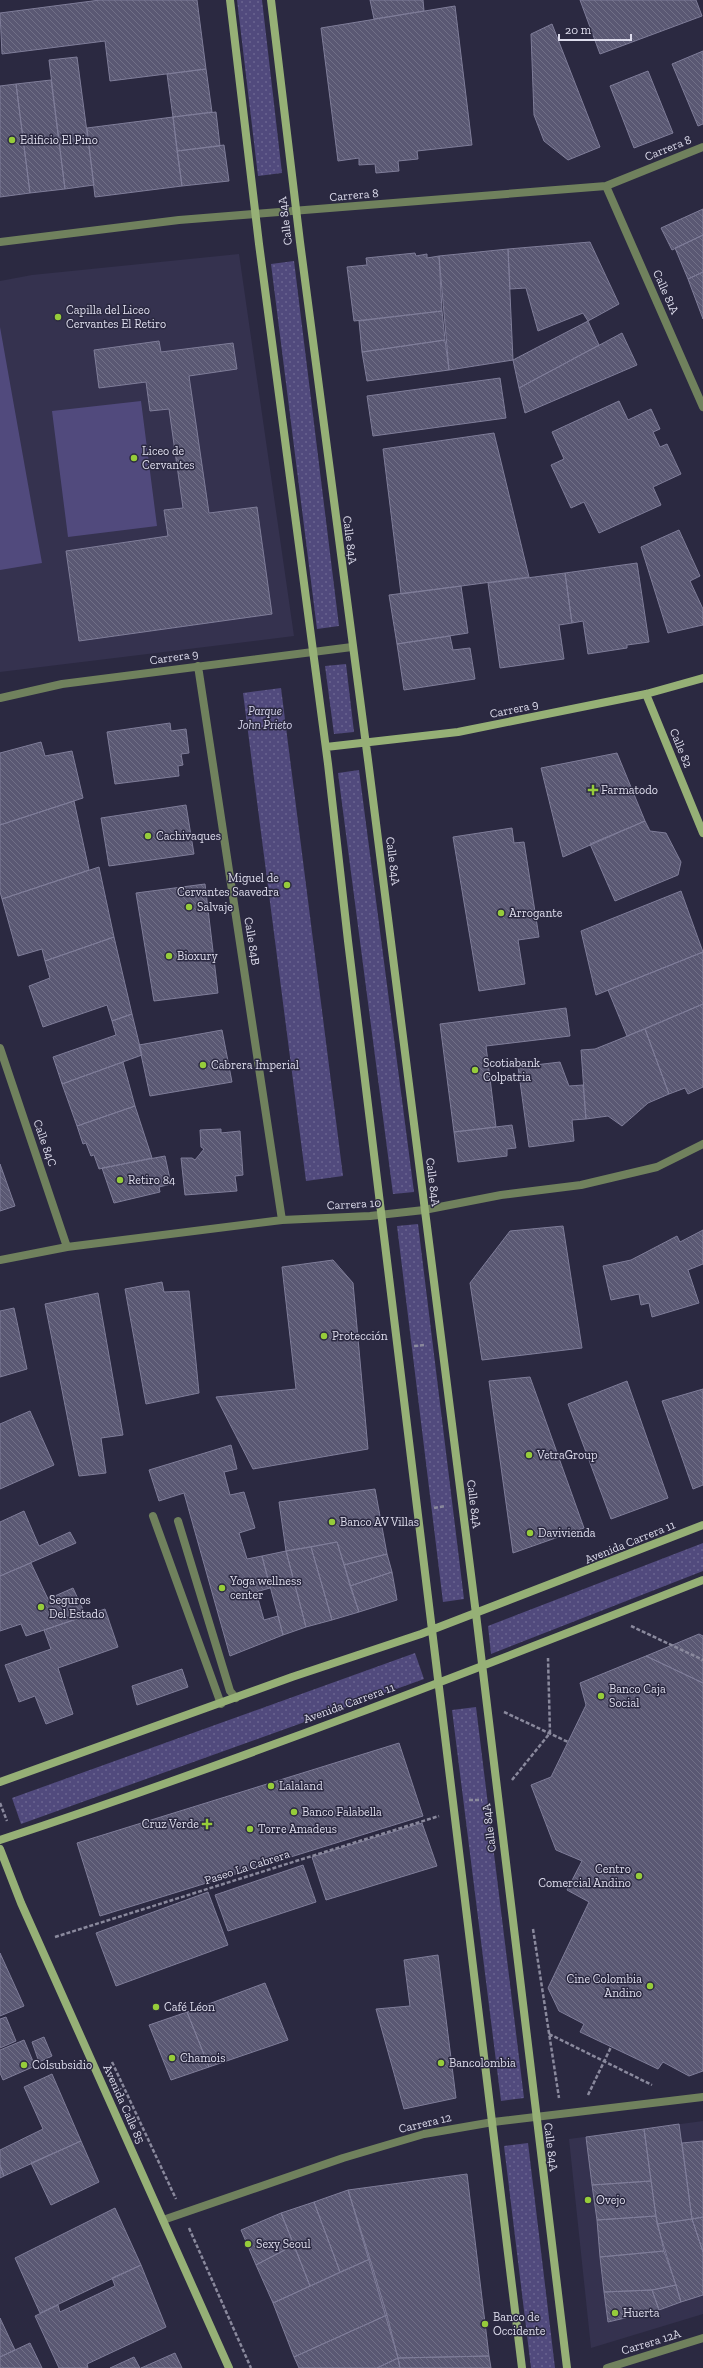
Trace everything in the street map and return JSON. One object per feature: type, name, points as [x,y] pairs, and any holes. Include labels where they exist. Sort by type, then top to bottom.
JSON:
[{"type":"street","points":[[230,0],[256,215],[326,747],[397,1349],[522,2368]]},
{"type":"street","name":"Calle 84A","points":[[271,0],[296,212],[352,647],[366,742],[476,1614],[535,2118],[567,2368]]},
{"type":"street","name":"Carrera 8","points":[[0,242],[179,220],[296,212],[606,186],[703,147]]},
{"type":"street","name":"Calle 81A","points":[[606,186],[703,407]]},
{"type":"street","name":"Carrera 9","points":[[0,698],[62,684],[352,647]]},
{"type":"street","name":"Calle 84B","points":[[198,666],[282,1220]]},
{"type":"street","name":"Carrera 9","points":[[326,747],[458,732],[646,694],[703,678]]},
{"type":"street","name":"Calle 82","points":[[646,694],[703,833]]},
{"type":"street","name":"Calle 84C","points":[[0,1048],[67,1247]]},
{"type":"street","name":"Carrera 10","points":[[0,1260],[67,1247],[282,1220],[381,1215],[424,1210],[501,1195],[581,1185],[657,1167],[703,1144]]},
{"type":"street","points":[[153,1516],[221,1704]]},
{"type":"street","points":[[178,1521],[230,1691],[236,1698]]},
{"type":"street","name":"Avenida Carrera 11","points":[[0,1782],[476,1614],[703,1525]]},
{"type":"street","name":"Avenida Carrera 11","points":[[0,1840],[75,1815],[482,1667],[703,1580]]},
{"type":"street","name":"Avenida Calle 85","points":[[0,1849],[21,1903],[229,2368]]},
{"type":"street","name":"Carrera 12","points":[[163,2220],[343,2158],[424,2134],[493,2122],[703,2097]]},
{"type":"street","name":"Carrera 12A","points":[[607,2368],[703,2338]]},
{"type":"path","points":[[397,1349],[441,1343]]},
{"type":"path","points":[[417,1510],[462,1504]]},
{"type":"path","points":[[611,1616],[703,1660]]},
{"type":"path","points":[[510,1783],[550,1733],[548,1652]]},
{"type":"path","points":[[498,1709],[568,1742]]},
{"type":"path","points":[[453,1801],[497,1800]]},
{"type":"path","points":[[0,1803],[13,1835]]},
{"type":"path","name":"Paseo La Cabrera","points":[[54,1938],[445,1814]]},
{"type":"path","points":[[52,1930],[58,1945]]},
{"type":"path","points":[[549,2034],[655,2087]]},
{"type":"path","points":[[584,2102],[611,2047]]},
{"type":"path","points":[[111,2058],[251,2368]]},
{"type":"shaded area","name":"Liceo de Cervantes","points":[[239,254],[294,636],[0,672],[0,281],[32,275]]},
{"type":"shaded area","points":[[703,2121],[703,2314],[591,2348],[569,2139]]},
{"type":"green space","points":[[237,0],[262,0],[282,173],[258,176]]},
{"type":"green space","points":[[294,261],[339,626],[317,629],[271,264]]},
{"type":"green space","points":[[0,327],[42,563],[0,570]]},
{"type":"green space","points":[[141,401],[157,526],[68,537],[52,411]]},
{"type":"green space","points":[[346,664],[354,732],[334,734],[325,666]]},
{"type":"green space","name":"Parque John Prieto","points":[[281,688],[343,1176],[306,1181],[243,693]]},
{"type":"green space","points":[[359,770],[414,1192],[393,1194],[338,773]]},
{"type":"green space","points":[[418,1224],[464,1599],[443,1602],[397,1226]]},
{"type":"green space","points":[[703,1543],[703,1571],[491,1654],[488,1626]]},
{"type":"green space","points":[[415,1653],[424,1679],[21,1824],[12,1798]]},
{"type":"green space","points":[[476,1707],[524,2098],[501,2101],[452,1710]]},
{"type":"green space","points":[[528,2143],[555,2368],[531,2368],[504,2146]]},
{"type":"building","points":[[100,0],[197,0],[206,69],[110,81],[105,41],[2,54],[0,13]]},
{"type":"building","points":[[370,0],[423,0],[424,11],[374,19]]},
{"type":"building","points":[[580,0],[696,0],[702,16],[600,54]]},
{"type":"building","points":[[455,6],[472,145],[417,151],[418,159],[398,161],[399,171],[376,173],[375,164],[359,165],[359,158],[338,161],[321,28]]},
{"type":"building","points":[[552,24],[600,147],[568,160],[544,141],[534,115],[531,34]]},
{"type":"building","points":[[703,51],[703,124],[698,126],[672,64]]},
{"type":"building","points":[[77,57],[94,185],[65,189],[49,60]]},
{"type":"building","points":[[206,69],[212,112],[173,117],[167,74]]},
{"type":"building","points":[[648,71],[673,133],[634,148],[610,86]]},
{"type":"building","points":[[51,80],[65,189],[30,193],[16,84]]},
{"type":"building","name":"Edificio El Pino","points":[[16,84],[30,193],[0,197],[0,86]]},
{"type":"building","points":[[216,112],[220,146],[177,151],[173,117]]},
{"type":"building","points":[[173,117],[182,186],[95,197],[87,128]]},
{"type":"building","points":[[224,145],[229,181],[182,186],[177,151]]},
{"type":"building","points":[[703,209],[703,235],[672,250],[661,228]]},
{"type":"building","points":[[703,235],[703,272],[688,279],[675,248]]},
{"type":"building","points":[[590,242],[619,304],[588,321],[583,313],[538,331],[526,288],[510,289],[508,249]]},
{"type":"building","points":[[508,249],[513,360],[449,370],[439,256]]},
{"type":"building","points":[[415,253],[416,256],[427,254],[427,258],[439,256],[442,311],[354,321],[347,267],[367,265],[366,258]]},
{"type":"building","points":[[703,272],[703,319],[688,279]]},
{"type":"building","points":[[442,311],[445,340],[362,352],[359,321]]},
{"type":"building","points":[[588,321],[599,345],[519,388],[513,360]]},
{"type":"building","points":[[622,333],[637,365],[525,413],[519,388]]},
{"type":"building","points":[[445,340],[449,370],[367,381],[362,352]]},
{"type":"building","points":[[159,341],[161,352],[233,343],[237,369],[189,376],[209,513],[257,507],[272,614],[79,641],[66,551],[168,536],[164,510],[183,508],[169,409],[150,411],[146,382],[99,388],[94,350]]},
{"type":"building","points":[[500,378],[506,418],[373,436],[367,396]]},
{"type":"building","points":[[619,401],[628,420],[651,409],[660,429],[653,432],[660,447],[667,444],[681,474],[653,487],[661,505],[599,533],[584,502],[571,508],[551,465],[564,459],[552,432]]},
{"type":"building","points":[[494,433],[529,577],[401,594],[383,449]]},
{"type":"building","points":[[679,530],[700,576],[690,581],[703,609],[703,625],[668,633],[641,547]]},
{"type":"building","points":[[637,563],[649,642],[627,645],[627,648],[588,654],[583,621],[572,623],[565,573]]},
{"type":"building","points":[[565,573],[572,623],[559,625],[564,659],[500,668],[488,583]]},
{"type":"building","points":[[461,586],[468,633],[397,644],[389,595]]},
{"type":"building","points":[[450,636],[453,650],[470,648],[475,679],[404,690],[397,644]]},
{"type":"building","points":[[170,723],[171,731],[186,729],[189,753],[181,754],[183,765],[178,766],[179,776],[115,784],[107,732]]},
{"type":"building","points":[[41,742],[45,756],[72,751],[83,798],[0,825],[0,753]]},
{"type":"building","points":[[617,753],[645,821],[563,857],[541,768]]},
{"type":"building","points":[[74,801],[89,870],[2,899],[0,892],[0,825]]},
{"type":"building","name":"Cachivaques","points":[[186,805],[194,854],[109,866],[101,818]]},
{"type":"building","points":[[645,821],[650,831],[666,833],[681,862],[678,875],[615,901],[590,844]]},
{"type":"building","name":"Arrogante","points":[[512,828],[514,843],[524,842],[539,937],[518,940],[525,984],[479,991],[453,837]]},
{"type":"building","points":[[99,867],[114,937],[45,961],[42,949],[18,956],[2,899]]},
{"type":"building","points":[[205,884],[218,993],[154,1001],[136,893]]},
{"type":"building","points":[[681,891],[703,952],[596,995],[581,931]]},
{"type":"building","points":[[114,937],[132,1014],[112,1021],[107,1005],[43,1027],[29,986],[50,978],[45,961]]},
{"type":"building","points":[[703,952],[703,1004],[627,1036],[608,990]]},
{"type":"building","points":[[703,1004],[703,1087],[688,1094],[685,1088],[669,1094],[645,1029]]},
{"type":"building","points":[[566,1008],[570,1036],[486,1046],[496,1127],[454,1132],[440,1024]]},
{"type":"building","points":[[132,1014],[142,1055],[62,1084],[53,1057],[116,1035],[112,1021]]},
{"type":"building","points":[[645,1029],[669,1094],[648,1103],[622,1126],[608,1116],[586,1119],[581,1050],[595,1049]]},
{"type":"building","points":[[222,1030],[232,1082],[150,1096],[139,1045]]},
{"type":"building","points":[[123,1062],[135,1106],[77,1126],[62,1084]]},
{"type":"building","points":[[560,1062],[569,1086],[583,1085],[586,1119],[572,1120],[574,1141],[529,1147],[518,1067]]},
{"type":"building","points":[[135,1106],[152,1158],[99,1169],[94,1155],[91,1156],[86,1143],[83,1144],[77,1126]]},
{"type":"building","points":[[512,1125],[516,1148],[507,1149],[507,1156],[458,1162],[454,1132]]},
{"type":"building","points":[[221,1129],[221,1133],[240,1131],[243,1175],[235,1176],[237,1191],[185,1195],[181,1158],[192,1158],[195,1160],[204,1149],[201,1147],[200,1130]]},
{"type":"building","points":[[165,1156],[171,1184],[159,1187],[160,1192],[114,1203],[102,1168]]},
{"type":"building","points":[[0,1164],[15,1206],[0,1211]]},
{"type":"building","points":[[563,1226],[582,1348],[482,1360],[470,1283],[510,1231]]},
{"type":"building","points":[[703,1230],[703,1264],[688,1270],[699,1303],[652,1317],[649,1303],[641,1305],[639,1294],[611,1300],[603,1266],[631,1260],[677,1236],[680,1242]]},
{"type":"building","name":"Protección","points":[[333,1260],[353,1283],[368,1449],[253,1469],[216,1397],[296,1389],[282,1267]]},
{"type":"building","points":[[162,1282],[164,1292],[189,1291],[199,1393],[146,1404],[125,1289]]},
{"type":"building","points":[[98,1293],[123,1435],[101,1438],[106,1473],[79,1476],[45,1304]]},
{"type":"building","points":[[14,1308],[27,1369],[0,1377],[0,1311]]},
{"type":"building","name":"VetraGroup","points":[[530,1377],[584,1528],[513,1553],[489,1381]]},
{"type":"building","points":[[627,1381],[668,1498],[611,1519],[568,1404]]},
{"type":"building","points":[[703,1389],[703,1485],[693,1489],[662,1401]]},
{"type":"building","points":[[30,1411],[54,1465],[0,1489],[0,1424]]},
{"type":"building","points":[[231,1445],[237,1469],[224,1472],[230,1495],[244,1492],[255,1528],[239,1533],[247,1559],[262,1556],[270,1588],[256,1592],[264,1620],[278,1616],[283,1635],[230,1656],[184,1493],[159,1501],[149,1470]]},
{"type":"building","name":"Banco AV Villas","points":[[375,1489],[387,1554],[344,1565],[337,1542],[286,1551],[279,1502]]},
{"type":"building","points":[[24,1511],[39,1546],[70,1532],[76,1543],[0,1576],[0,1522]]},
{"type":"building","points":[[337,1542],[359,1612],[332,1620],[311,1547]]},
{"type":"building","points":[[311,1547],[332,1620],[306,1627],[286,1551]]},
{"type":"building","points":[[286,1551],[306,1627],[283,1635],[262,1556]]},
{"type":"building","points":[[387,1554],[392,1572],[350,1586],[344,1565]]},
{"type":"building","name":"Seguros Del Estado","points":[[31,1563],[48,1599],[73,1588],[86,1616],[26,1636],[21,1624],[0,1631],[0,1576]]},
{"type":"building","points":[[392,1572],[397,1600],[359,1612],[350,1586]]},
{"type":"building","points":[[105,1609],[118,1647],[58,1668],[73,1714],[46,1724],[35,1696],[19,1702],[5,1665],[51,1649],[44,1630]]},
{"type":"building","points":[[699,1634],[703,1636],[703,1683],[646,1656]]},
{"type":"building","name":"Centro Comercial Andino","points":[[646,1656],[703,1683],[703,2071],[689,2076],[663,2062],[658,2069],[580,2032],[584,2024],[559,2011],[548,1988],[589,1902],[567,1890],[582,1861],[556,1850],[531,1785],[551,1777],[586,1705],[580,1683]]},
{"type":"building","points":[[182,1669],[188,1687],[137,1705],[132,1686]]},
{"type":"building","name":"Torre Amadeus","points":[[399,1743],[423,1816],[100,1916],[77,1843]]},
{"type":"building","points":[[422,1823],[437,1866],[326,1900],[312,1857]]},
{"type":"building","points":[[303,1865],[316,1902],[228,1931],[215,1895]]},
{"type":"building","points":[[208,1892],[228,1945],[116,1986],[96,1933]]},
{"type":"building","points":[[0,1953],[24,2006],[0,2016]]},
{"type":"building","points":[[438,1955],[456,2098],[404,2109],[376,2009],[410,2006],[404,1960]]},
{"type":"building","points":[[265,1983],[288,2040],[209,2067],[187,2012]]},
{"type":"building","points":[[187,2012],[209,2067],[171,2080],[149,2025]]},
{"type":"building","points":[[6,2017],[16,2041],[0,2048],[0,2019]]},
{"type":"building","points":[[44,2037],[52,2056],[39,2062],[32,2042]]},
{"type":"building","points":[[24,2040],[35,2066],[3,2080],[0,2073],[0,2050]]},
{"type":"building","points":[[52,2074],[81,2141],[4,2176],[0,2165],[0,2150],[43,2129],[24,2087]]},
{"type":"building","points":[[679,2124],[692,2219],[657,2224],[644,2129]]},
{"type":"building","points":[[644,2129],[651,2181],[592,2185],[586,2137]]},
{"type":"building","points":[[81,2141],[99,2182],[51,2205],[31,2163]]},
{"type":"building","points":[[703,2141],[703,2217],[692,2219],[682,2143]]},
{"type":"building","points":[[0,2165],[4,2176],[0,2178]]},
{"type":"building","points":[[467,2174],[489,2356],[398,2358],[348,2190]]},
{"type":"building","points":[[651,2181],[656,2216],[597,2220],[592,2185]]},
{"type":"building","points":[[348,2190],[370,2259],[340,2272],[314,2202]]},
{"type":"building","points":[[314,2202],[340,2272],[310,2286],[281,2213]]},
{"type":"building","points":[[115,2208],[141,2265],[40,2313],[15,2258]]},
{"type":"building","points":[[281,2213],[294,2245],[256,2265],[241,2230]]},
{"type":"building","points":[[656,2216],[664,2251],[600,2257],[597,2220]]},
{"type":"building","points":[[703,2217],[703,2252],[692,2219]]},
{"type":"building","points":[[692,2219],[703,2252],[703,2295],[681,2302],[657,2224]]},
{"type":"building","points":[[294,2245],[310,2286],[273,2303],[256,2265]]},
{"type":"building","points":[[664,2251],[676,2285],[652,2290],[604,2292],[600,2257]]},
{"type":"building","points":[[370,2259],[387,2315],[294,2357],[273,2303]]},
{"type":"building","points":[[141,2265],[166,2327],[87,2364],[88,2368],[59,2368],[35,2316],[58,2305],[60,2312],[115,2286],[112,2278]]},
{"type":"building","points":[[676,2285],[681,2302],[659,2310],[652,2290]]},
{"type":"building","points":[[652,2290],[659,2310],[608,2322],[604,2292]]},
{"type":"building","points":[[387,2315],[398,2358],[377,2368],[299,2368],[294,2357]]},
{"type":"building","points":[[0,2318],[15,2350],[0,2357]]},
{"type":"building","points":[[30,2343],[42,2368],[0,2368],[0,2357]]},
{"type":"building","points":[[175,2353],[182,2368],[141,2368]]},
{"type":"building","points":[[489,2356],[491,2368],[400,2368],[398,2358]]},
{"type":"building","points":[[134,2357],[140,2368],[110,2368]]},
{"type":"building","points":[[398,2358],[400,2368],[377,2368]]},
{"type":"place","name":"Edificio El Pino","points":[[12,140]]},
{"type":"place","name":"Capilla del Liceo Cervantes El Retiro","points":[[58,317]]},
{"type":"place","name":"Liceo de Cervantes","points":[[134,458]]},
{"type":"place","name":"Farmatodo","points":[[593,790]]},
{"type":"place","name":"Cachivaques","points":[[148,836]]},
{"type":"place","name":"Miguel de Cervantes Saavedra","points":[[287,885]]},
{"type":"place","name":"Salvaje","points":[[189,907]]},
{"type":"place","name":"Arrogante","points":[[501,913]]},
{"type":"place","name":"Bioxury","points":[[169,956]]},
{"type":"place","name":"Cabrera Imperial","points":[[203,1065]]},
{"type":"place","name":"Scotiabank Colpatria","points":[[475,1070]]},
{"type":"place","name":"Retiro 84","points":[[120,1180]]},
{"type":"place","name":"Protección","points":[[324,1336]]},
{"type":"place","name":"VetraGroup","points":[[529,1455]]},
{"type":"place","name":"Banco AV Villas","points":[[332,1522]]},
{"type":"place","name":"Davivienda","points":[[530,1533]]},
{"type":"place","name":"Yoga wellness center","points":[[222,1588]]},
{"type":"place","name":"Seguros Del Estado","points":[[41,1607]]},
{"type":"place","name":"Banco Caja Social","points":[[601,1696]]},
{"type":"place","name":"Lalaland","points":[[271,1786]]},
{"type":"place","name":"Banco Falabella","points":[[294,1812]]},
{"type":"place","name":"Cruz Verde","points":[[207,1824]]},
{"type":"place","name":"Torre Amadeus","points":[[250,1829]]},
{"type":"place","name":"Centro Comercial Andino","points":[[639,1876]]},
{"type":"place","name":"Cine Colombia Andino","points":[[650,1986]]},
{"type":"place","name":"Café Léon","points":[[156,2007]]},
{"type":"place","name":"Chamois","points":[[172,2058]]},
{"type":"place","name":"Bancolombia","points":[[441,2063]]},
{"type":"place","name":"Colsubsidio","points":[[24,2065]]},
{"type":"place","name":"Ovejo","points":[[588,2200]]},
{"type":"place","name":"Sexy Seoul","points":[[248,2244]]},
{"type":"place","name":"Huerta","points":[[615,2313]]},
{"type":"place","name":"Banco de Occidente","points":[[485,2324]]}]
